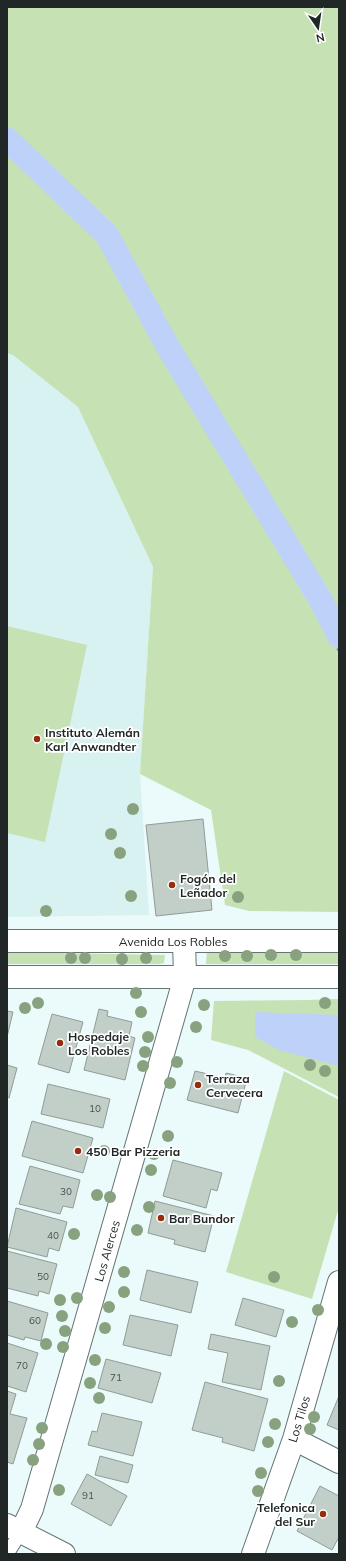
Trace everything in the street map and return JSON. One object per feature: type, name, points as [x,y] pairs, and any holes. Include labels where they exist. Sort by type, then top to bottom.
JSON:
[{"type":"street","name":"Avenida Los Robles","points":[[7,941],[339,941]]},
{"type":"street","name":"Los Alerces","points":[[14,1528],[32,1509],[185,977],[184,941]]},
{"type":"street","points":[[7,977],[339,977]]},
{"type":"street","name":"Los Tilos","points":[[253,1554],[294,1439],[339,1282]]},
{"type":"street","points":[[294,1439],[339,1462]]},
{"type":"street","points":[[14,1528],[64,1554]]},
{"type":"lane","name":"Los Alerces","points":[[7,1554],[14,1528]]},
{"type":"shaded area","name":"Instituto Alemán Karl Anwandter","points":[[7,350],[78,407],[153,567],[140,774],[149,915],[7,917]]},
{"type":"green space","points":[[7,7],[339,7],[339,912],[249,911],[225,905],[211,810],[140,774],[153,567],[78,407],[13,355],[7,353]]},
{"type":"green space","name":"Instituto Alemán Karl Anwandter","points":[[7,626],[87,645],[45,842],[7,833]]},
{"type":"green space","points":[[207,950],[339,950],[339,964],[206,964]]},
{"type":"green space","points":[[7,952],[165,955],[164,963],[159,964],[7,964]]},
{"type":"green space","points":[[339,999],[339,1097],[248,1050],[211,1040],[214,1001]]},
{"type":"green space","points":[[284,1071],[339,1100],[339,1207],[312,1299],[226,1272]]},
{"type":"water","points":[[255,1012],[339,1015],[339,1066],[279,1050],[255,1037]]},
{"type":"building","points":[[203,819],[212,910],[156,916],[146,825]]},
{"type":"building","points":[[99,1009],[108,1011],[107,1016],[132,1022],[129,1036],[135,1038],[125,1080],[84,1070]]},
{"type":"building","points":[[7,1011],[13,1012],[7,1037]]},
{"type":"building","name":"Hospedaje Los Robles","points":[[52,1014],[83,1022],[69,1073],[38,1064]]},
{"type":"building","points":[[7,1065],[17,1068],[9,1098],[7,1097]]},
{"type":"building","points":[[195,1071],[225,1078],[226,1073],[247,1078],[238,1113],[187,1100]]},
{"type":"building","points":[[48,1084],[110,1099],[103,1128],[41,1114]]},
{"type":"building","points":[[32,1121],[93,1138],[83,1173],[22,1156]]},
{"type":"building","points":[[173,1160],[222,1173],[217,1191],[211,1189],[206,1208],[163,1196]]},
{"type":"building","points":[[30,1166],[80,1180],[73,1208],[63,1206],[60,1214],[19,1204]]},
{"type":"building","points":[[155,1201],[214,1216],[205,1252],[174,1244],[175,1240],[148,1233]]},
{"type":"building","points":[[16,1208],[67,1222],[59,1251],[49,1248],[47,1257],[7,1247]]},
{"type":"building","points":[[7,1251],[57,1264],[49,1294],[39,1291],[38,1296],[7,1288]]},
{"type":"building","points":[[147,1270],[198,1282],[191,1313],[140,1300]]},
{"type":"building","points":[[243,1298],[284,1310],[276,1337],[235,1325]]},
{"type":"building","points":[[7,1301],[48,1313],[41,1341],[25,1337],[24,1340],[7,1335]]},
{"type":"building","points":[[130,1315],[178,1325],[171,1356],[123,1345]]},
{"type":"building","points":[[211,1334],[270,1346],[261,1390],[222,1382],[228,1353],[208,1349]]},
{"type":"building","points":[[7,1343],[38,1353],[26,1392],[7,1386]]},
{"type":"building","points":[[106,1359],[161,1373],[152,1403],[98,1388]]},
{"type":"building","points":[[205,1382],[268,1399],[254,1451],[222,1442],[223,1438],[192,1430]]},
{"type":"building","points":[[7,1391],[16,1394],[10,1414],[27,1418],[13,1464],[7,1462]]},
{"type":"building","points":[[339,1396],[339,1430],[327,1425]]},
{"type":"building","points":[[102,1413],[142,1422],[133,1456],[88,1445],[92,1431],[97,1432]]},
{"type":"building","points":[[100,1456],[133,1465],[128,1483],[95,1475]]},
{"type":"building","points":[[87,1474],[127,1496],[111,1526],[71,1504]]},
{"type":"building","name":"Telefonica del Sur","points":[[320,1486],[339,1496],[339,1537],[332,1550],[297,1531]]},
{"type":"waterway","points":[[7,139],[107,235],[168,347],[320,599],[339,636]]},
{"type":"place","name":"Instituto Alemán Karl Anwandter","points":[[37,739]]},
{"type":"place","name":"Fogón del Leñador","points":[[172,885]]},
{"type":"place","name":"Hospedaje Los Robles","points":[[60,1043]]},
{"type":"place","name":"Terraza Cervecera","points":[[198,1085]]},
{"type":"place","name":"450 Bar Pizzeria","points":[[78,1151]]},
{"type":"place","name":"Bar Bundor","points":[[161,1218]]},
{"type":"place","name":"Telefonica del Sur","points":[[323,1514]]}]
